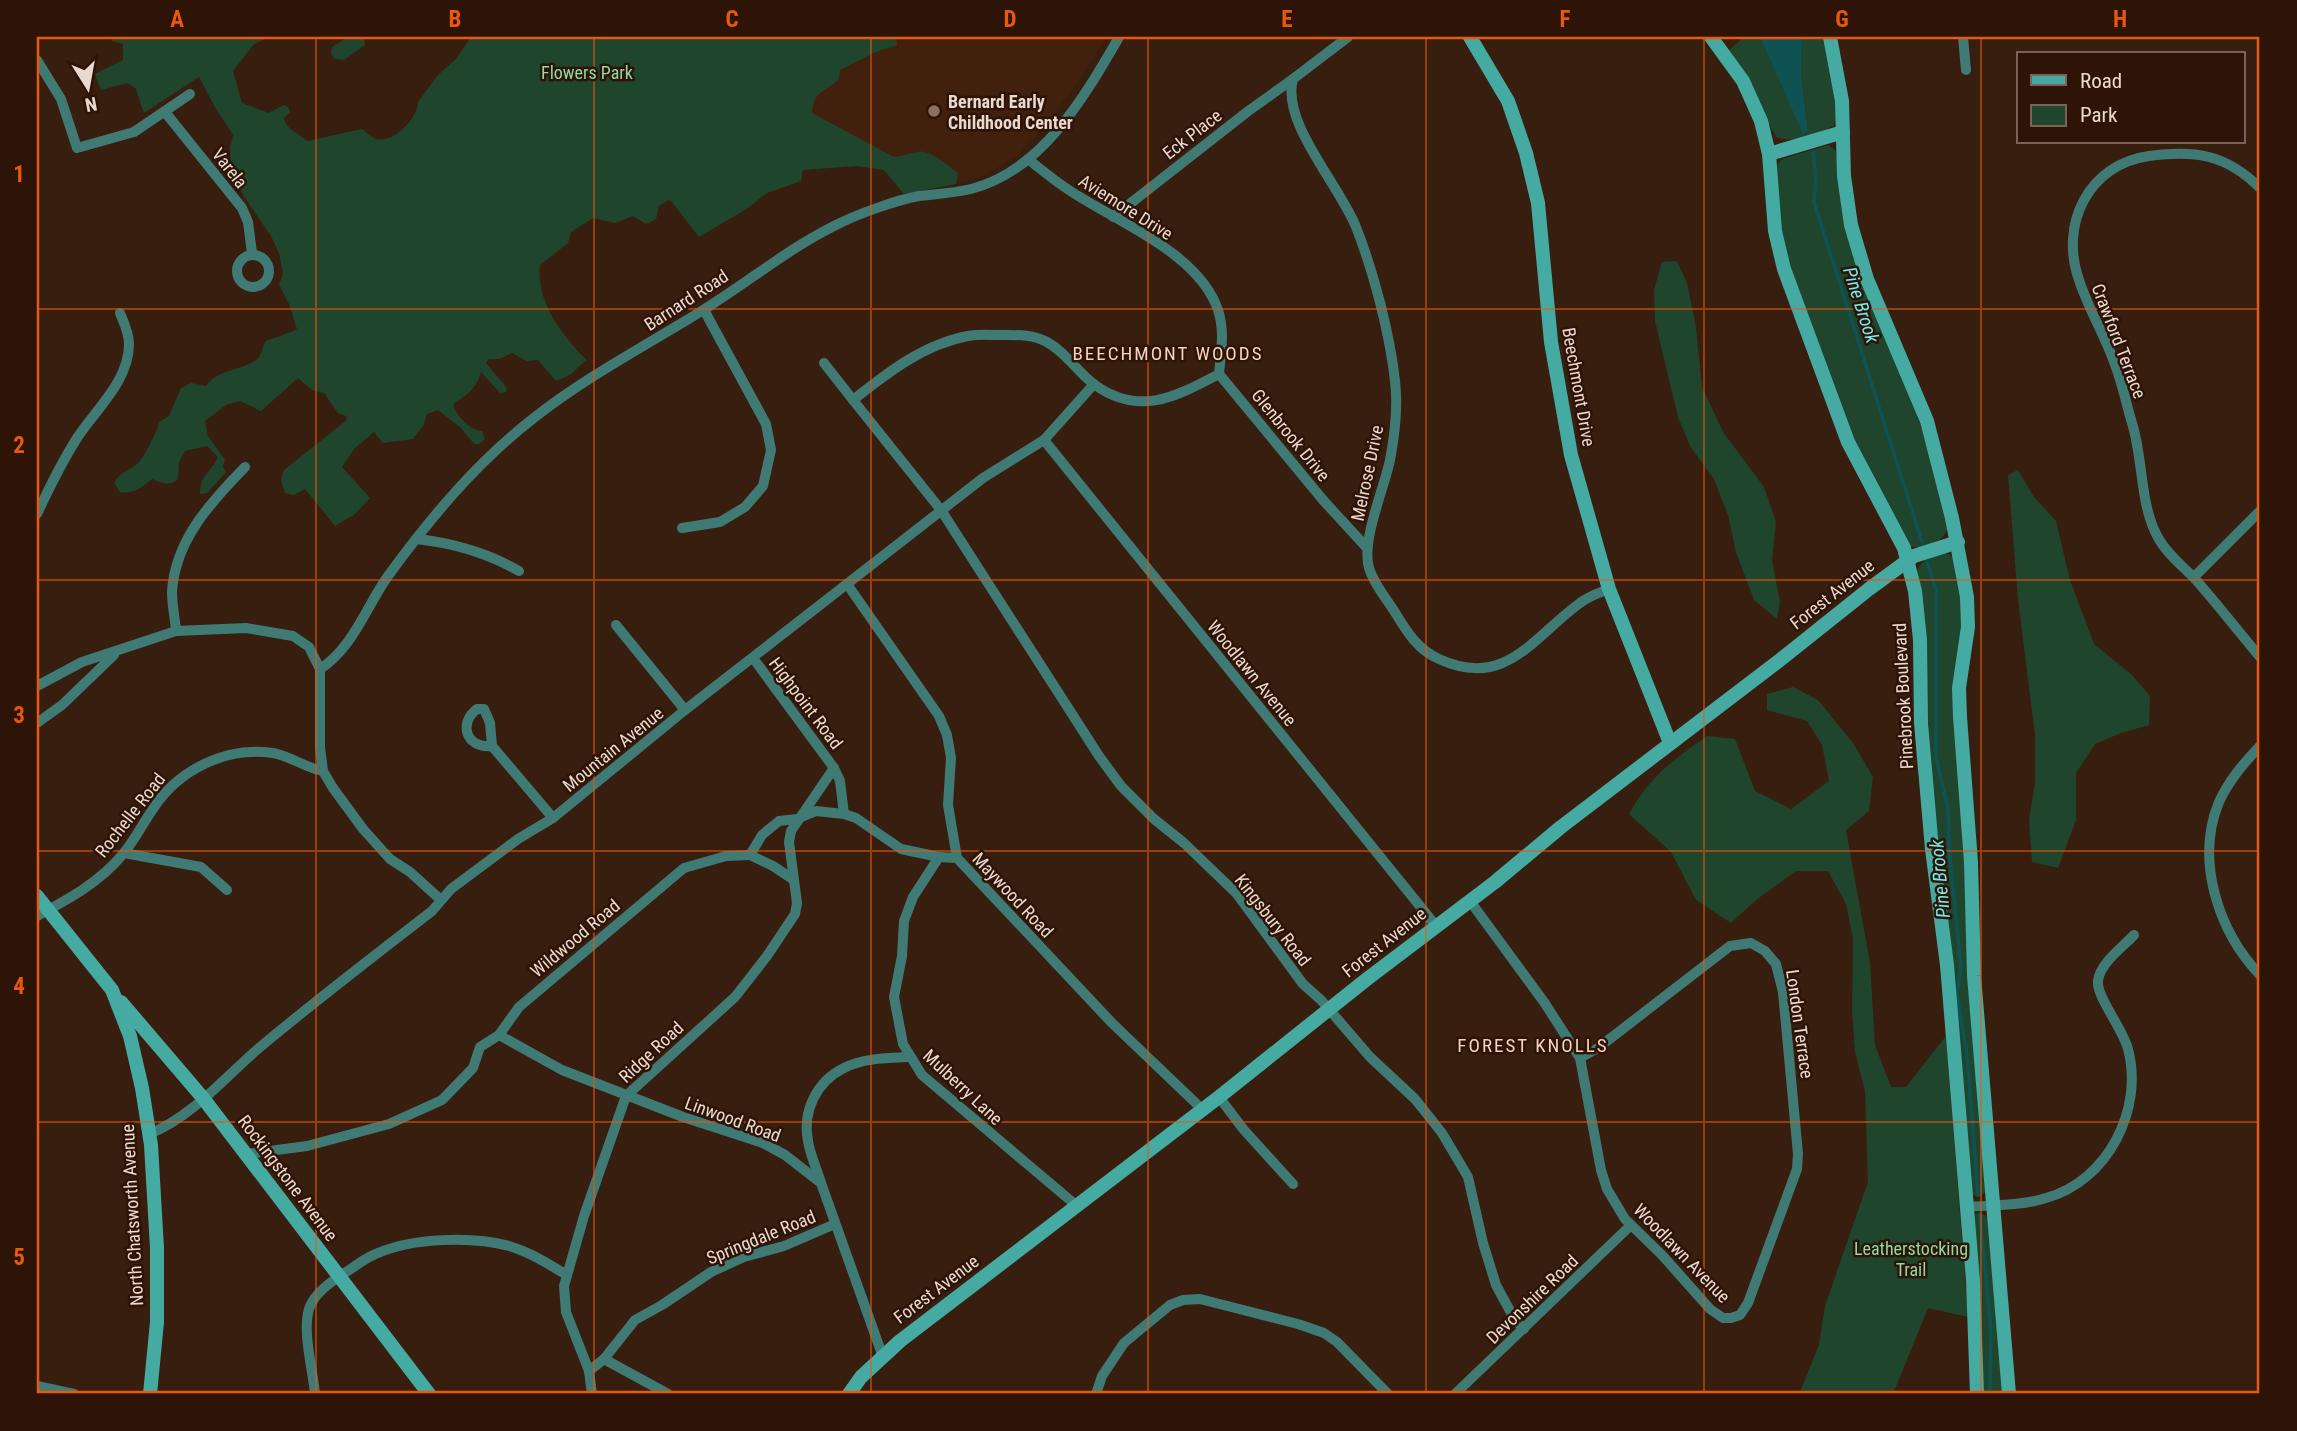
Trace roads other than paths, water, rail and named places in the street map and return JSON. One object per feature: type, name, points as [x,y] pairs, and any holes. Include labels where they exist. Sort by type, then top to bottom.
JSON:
[{"type":"street","name":"Barnard Road","points":[[320,669],[333,661],[342,650],[381,586],[468,477],[536,416],[617,362],[704,310],[785,253],[834,225],[916,197],[974,188],[1003,176],[1028,159],[1072,110],[1096,77],[1119,37]]},
{"type":"street","points":[[1293,79],[1348,37]]},
{"type":"street","name":"Beechmont Drive","points":[[1471,37],[1508,101],[1531,173],[1539,215],[1559,396],[1577,478],[1609,589],[1670,743]]},
{"type":"street","name":"Pinebrook Boulevard","points":[[1710,37],[1737,70],[1761,121],[1769,154],[1774,231],[1788,282],[1848,442],[1908,560],[1919,621],[1923,749],[1934,879],[1947,965],[1975,1310],[1978,1394]]},
{"type":"street","points":[[1829,37],[1842,101],[1845,192],[1854,240],[1867,279],[1924,412],[1958,542],[1968,613],[1959,688],[1960,717],[1972,873],[1974,976],[2009,1394]]},
{"type":"street","points":[[1963,37],[1966,70]]},
{"type":"street","points":[[37,60],[61,99],[77,148],[134,132],[190,94]]},
{"type":"street","name":"Eck Place","points":[[1113,217],[1293,79]]},
{"type":"street","name":"Melrose Drive","points":[[1293,79],[1291,104],[1299,128],[1338,190],[1355,224],[1366,255],[1392,362],[1396,402],[1390,461],[1367,548],[1368,568],[1380,590],[1418,645],[1438,659],[1467,667],[1486,667],[1512,659],[1527,650],[1578,604],[1609,589]]},
{"type":"street","name":"Varela","points":[[165,112],[242,208],[248,222],[251,253]]},
{"type":"street","points":[[1769,154],[1843,132]]},
{"type":"street","name":"Crawford Terrace","points":[[2260,188],[2226,162],[2208,156],[2188,153],[2144,157],[2111,169],[2092,185],[2075,225],[2073,249],[2078,278],[2115,363],[2137,437],[2153,528],[2173,559],[2194,577],[2260,657]]},
{"type":"street","name":"Aviemore Drive","points":[[1028,159],[1056,182],[1146,235],[1192,272],[1212,296],[1222,326],[1219,374]]},
{"type":"street","points":[[682,528],[720,522],[745,508],[763,485],[771,450],[766,424],[704,310]]},
{"type":"street","points":[[37,514],[59,468],[79,435],[116,386],[129,343],[120,313]]},
{"type":"street","points":[[853,400],[922,351],[945,341],[971,335],[1031,335],[1064,353],[1094,384],[1127,399],[1161,400],[1185,393],[1219,374]]},
{"type":"street","points":[[824,363],[941,510]]},
{"type":"street","name":"Glenbrook Drive","points":[[1219,374],[1323,500],[1367,548]]},
{"type":"street","name":"Mountain Avenue","points":[[149,1134],[161,1130],[203,1098],[259,1048],[432,911],[451,889],[553,818],[685,710],[983,478],[1044,440],[1094,384]]},
{"type":"street","name":"Woodlawn Avenue","points":[[1044,440],[1436,926]]},
{"type":"street","points":[[176,631],[172,592],[178,561],[199,517],[245,467]]},
{"type":"street","name":"Kingsbury Road","points":[[941,510],[1121,786],[1154,820],[1184,843],[1237,894],[1303,984],[1370,1057],[1415,1100],[1442,1133],[1468,1177],[1496,1285],[1515,1320],[1524,1329]]},
{"type":"street","points":[[2194,577],[2260,511]]},
{"type":"street","points":[[416,539],[462,545],[519,571]]},
{"type":"street","name":"Forest Avenue","points":[[849,1394],[861,1377],[900,1341],[1203,1110],[1670,743],[1908,560],[1958,542]]},
{"type":"street","name":"Maywood Road","points":[[847,584],[939,716],[947,735],[951,758],[948,805],[957,858],[1112,1023],[1203,1110]]},
{"type":"street","points":[[616,625],[685,710]]},
{"type":"street","points":[[37,686],[82,662],[176,631],[220,627],[270,630],[293,636],[309,646],[320,669],[320,747],[323,771],[332,788],[390,859],[410,872],[441,901]]},
{"type":"street","points":[[37,723],[62,705],[117,652]]},
{"type":"street","name":"Highpoint Road","points":[[753,658],[834,768],[840,780],[844,814]]},
{"type":"street","points":[[492,746],[553,818]]},
{"type":"street","points":[[2260,746],[2240,767],[2223,794],[2211,827],[2209,842],[2213,883],[2222,916],[2238,947],[2260,975]]},
{"type":"street","name":"Rochelle Road","points":[[42,913],[76,895],[108,870],[124,853],[153,808],[184,775],[220,757],[237,753],[274,753],[310,769],[323,771]]},
{"type":"street","name":"Highpoint Road","points":[[797,819],[834,768]]},
{"type":"street","points":[[794,880],[774,866],[750,855],[762,835],[779,821],[797,819],[816,811],[856,818],[901,849],[957,858]]},
{"type":"street","name":"Ridge Road","points":[[589,1371],[566,1312],[564,1286],[626,1096],[735,997],[767,956],[794,914],[797,903],[789,842],[797,819]]},
{"type":"street","points":[[124,853],[201,867],[227,891]]},
{"type":"street","name":"Wildwood Road","points":[[246,1154],[307,1146],[389,1124],[442,1100],[473,1069],[480,1047],[499,1035],[519,1007],[684,869],[726,856],[750,855]]},
{"type":"street","name":"Mulberry Lane","points":[[939,857],[913,897],[904,921],[902,956],[894,997],[898,1024],[909,1057],[922,1075],[1077,1206]]},
{"type":"street","name":"North Chatsworth Avenue","points":[[37,896],[42,913],[111,990],[130,1036],[142,1088],[149,1134],[157,1248],[157,1322],[150,1394]]},
{"type":"street","name":"Woodlawn Avenue","points":[[1470,901],[1544,1002],[1580,1058],[1601,1170],[1607,1189],[1630,1226],[1662,1255],[1710,1309],[1723,1318],[1736,1316]]},
{"type":"street","points":[[1966,1207],[2046,1199],[2067,1191],[2101,1165],[2125,1122],[2130,1102],[2131,1068],[2125,1039],[2101,994],[2098,980],[2103,968],[2134,935]]},
{"type":"street","name":"London Terrace","points":[[1580,1058],[1598,1048],[1730,946],[1751,943],[1765,951],[1776,964],[1783,992],[1796,1118],[1797,1169],[1748,1303],[1740,1315],[1736,1316]]},
{"type":"street","name":"Rockingstone Avenue","points":[[111,990],[203,1098],[429,1394]]},
{"type":"street","name":"Linwood Road","points":[[499,1035],[562,1070],[683,1117],[762,1143],[785,1155],[821,1183]]},
{"type":"street","points":[[883,1357],[821,1183],[808,1141],[807,1120],[817,1090],[832,1075],[845,1067],[876,1059],[909,1057]]},
{"type":"street","points":[[1219,1097],[1244,1130],[1293,1184]]},
{"type":"street","name":"Springdale Road","points":[[589,1371],[604,1359],[635,1320],[711,1272],[744,1257],[784,1246],[835,1224]]},
{"type":"street","name":"Devonshire Road","points":[[1455,1394],[1630,1226]]},
{"type":"street","points":[[315,1394],[307,1325],[309,1308],[315,1298],[339,1277],[375,1254],[397,1246],[451,1241],[509,1246],[534,1256],[567,1275]]},
{"type":"street","points":[[1096,1394],[1102,1376],[1124,1343],[1170,1305],[1183,1300],[1200,1299],[1264,1314],[1324,1333],[1337,1342],[1388,1394]]},
{"type":"street","points":[[604,1359],[668,1394]]},
{"type":"street","points":[[589,1371],[592,1394]]},
{"type":"street","points":[[37,1386],[74,1394]]},
{"type":"water","points":[[1760,37],[1802,37],[1801,74],[1808,132],[1803,134]]},
{"type":"waterway","name":"Pine Brook","points":[[1813,153],[1816,178],[1814,202],[1922,542]]},
{"type":"waterway","name":"Pine Brook","points":[[1927,562],[1936,590],[1936,758],[1948,808],[1949,849],[1961,968],[1957,994],[1967,1055],[1978,1195]]},
{"type":"waterway","name":"Pine Brook","points":[[1980,1215],[1991,1329],[1990,1394]]},
{"type":"place","name":"Bernard Early Childhood Center","points":[[934,111]]},
{"type":"district","name":"BEECHMONT WOODS","points":[[1168,353]]},
{"type":"district","name":"FOREST KNOLLS","points":[[1533,1045]]},
{"type":"park label","name":"Flowers Park","points":[[587,72]]},
{"type":"park label","name":"Leatherstocking Trail","points":[[1911,1258]]}]
